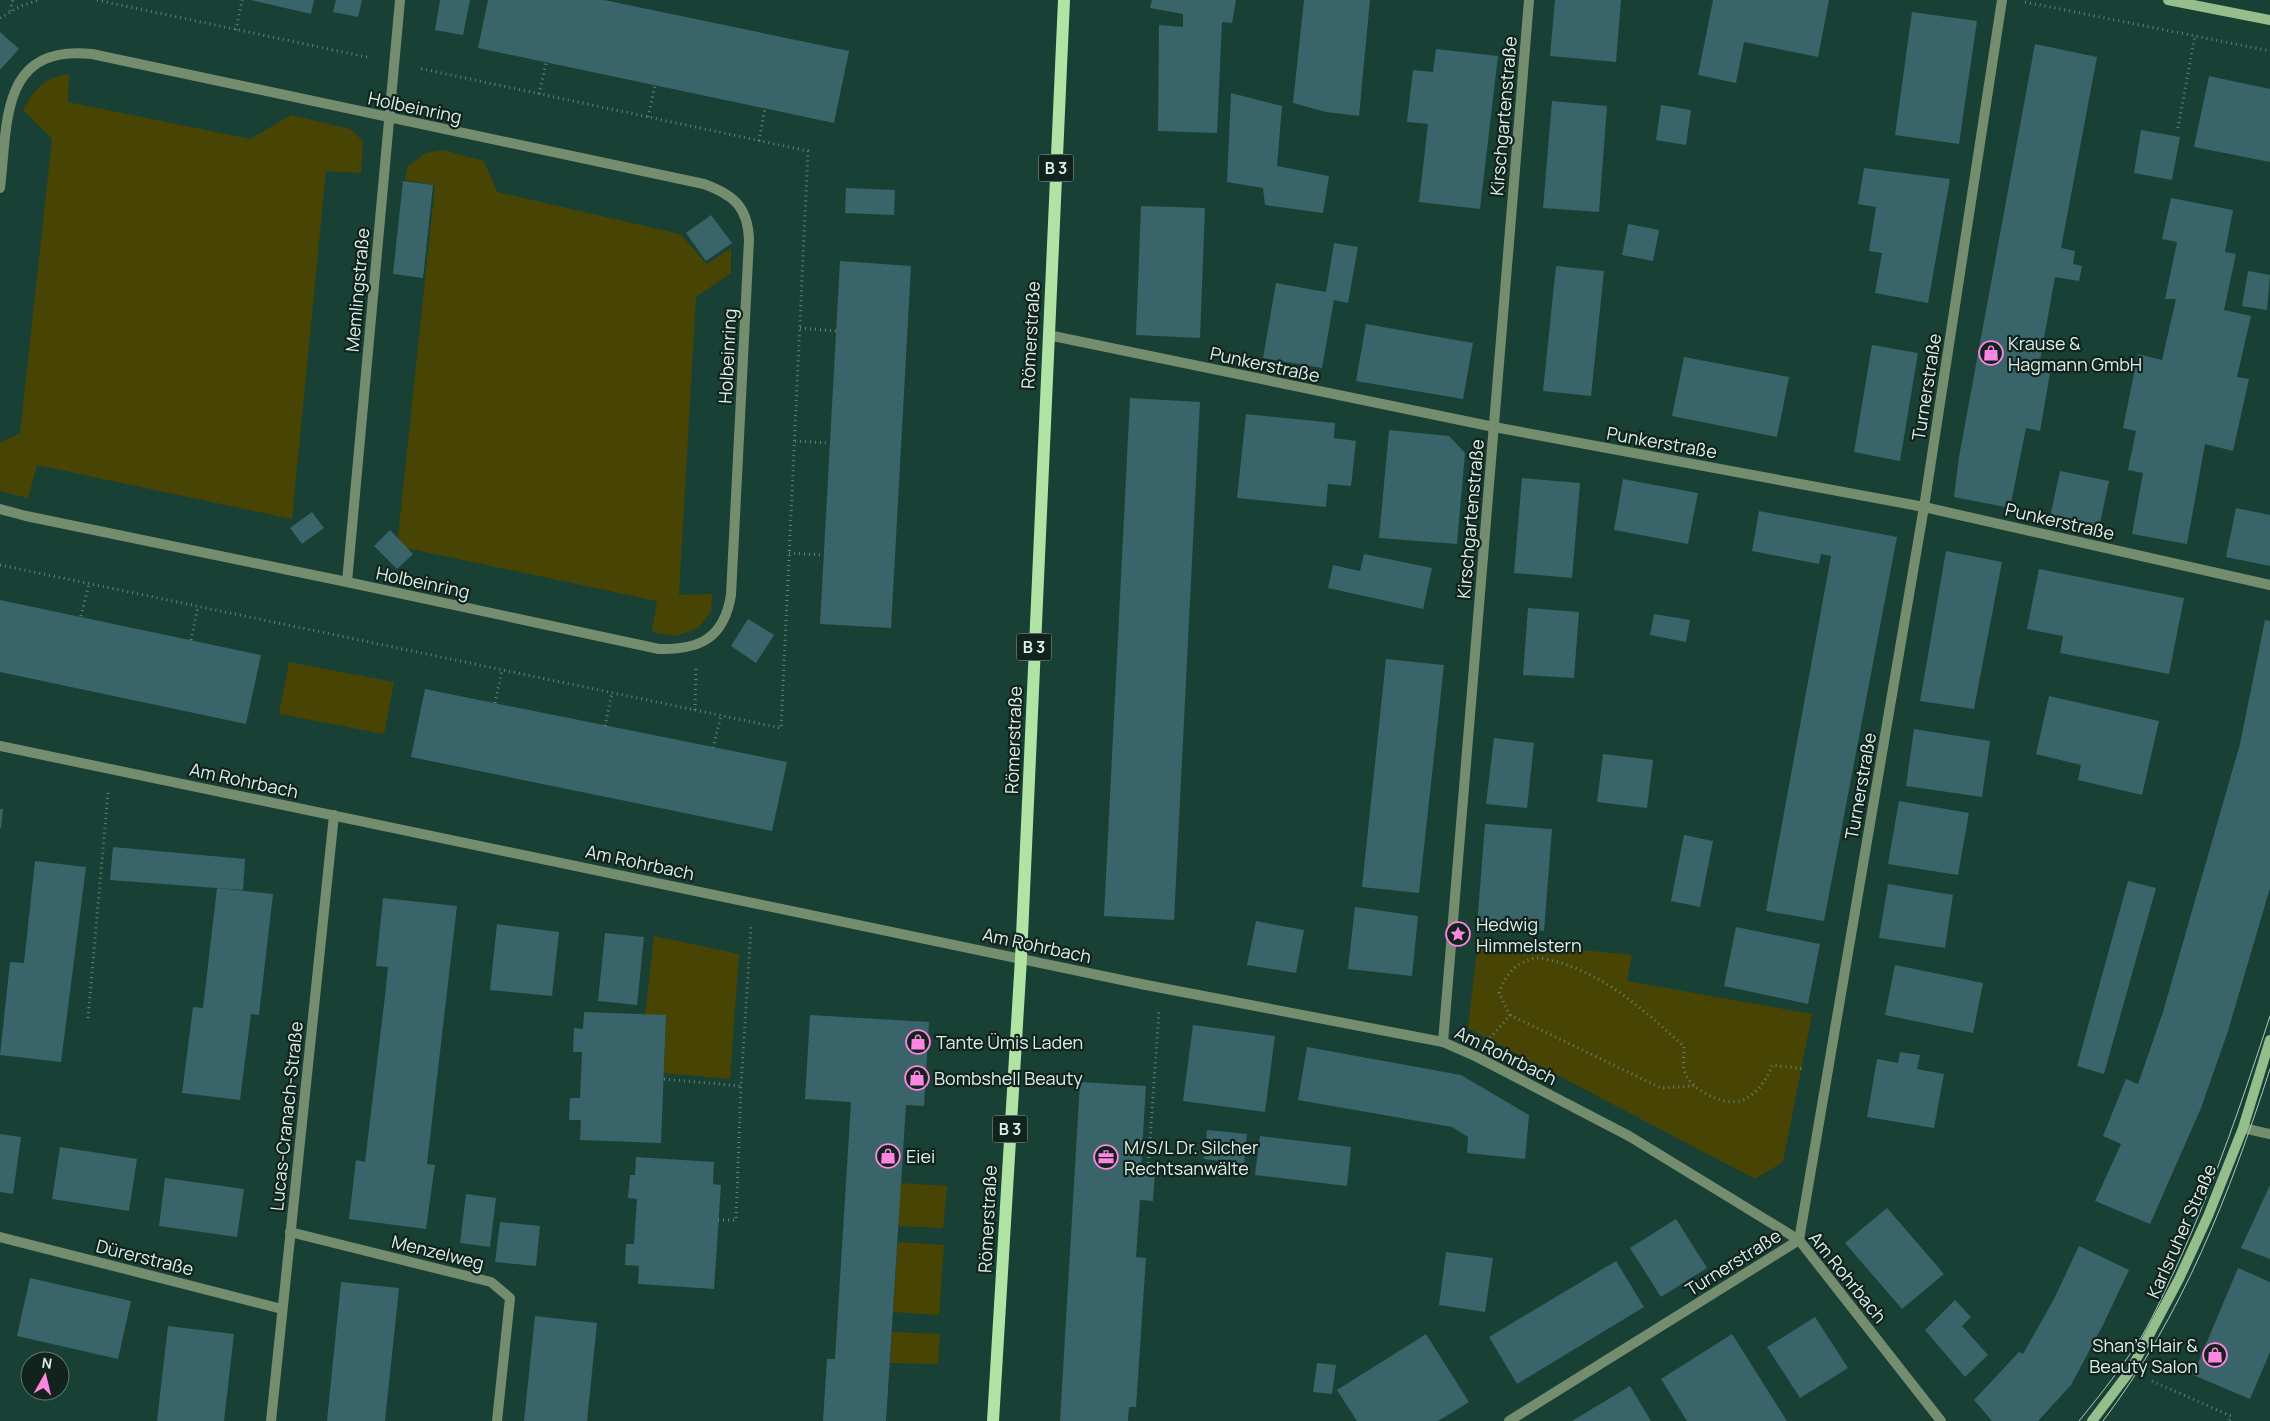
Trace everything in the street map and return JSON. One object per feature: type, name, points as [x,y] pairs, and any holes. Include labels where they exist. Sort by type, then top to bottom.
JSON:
[{"type":"main road","name":"Römerstraße","points":[[993,1421],[1021,958],[1064,0]]},
{"type":"main road","points":[[2168,0],[2270,20]]},
{"type":"main road","name":"Karlsruher Straße","points":[[2092,1421],[2130,1371],[2184,1270],[2243,1128],[2270,1040]]},
{"type":"street","name":"Memlingstraße","points":[[347,582],[400,0]]},
{"type":"street","name":"Kirschgartenstraße","points":[[1443,1042],[1529,0]]},
{"type":"street","name":"Turnerstraße","points":[[1509,1421],[1799,1240],[1924,507],[2002,0]]},
{"type":"street","name":"Holbeinring","points":[[0,188],[10,104],[16,86],[24,74],[41,60],[55,55],[75,52],[92,54],[704,184],[724,192],[745,213],[749,225],[731,595],[729,610],[717,630],[707,639],[696,645],[682,650],[659,649],[26,516],[0,508]]},
{"type":"street","name":"Punkerstraße","points":[[1048,335],[1494,427],[1924,507],[2270,585]]},
{"type":"street","name":"Am Rohrbach","points":[[0,746],[1161,987],[1443,1042],[1477,1057],[1629,1136],[1799,1240],[1941,1421]]},
{"type":"street","name":"Lucas-Cranach-Straße","points":[[271,1421],[334,814]]},
{"type":"street","points":[[2243,1128],[2270,1134]]},
{"type":"street","name":"Menzelweg","points":[[290,1232],[492,1282],[510,1298],[497,1421]]},
{"type":"street","name":"Dürerstraße","points":[[0,1236],[282,1309]]},
{"type":"path","points":[[10,11],[13,0]]},
{"type":"path","points":[[0,18],[10,11],[40,0]]},
{"type":"path","points":[[0,565],[781,728],[808,152],[98,0]]},
{"type":"path","points":[[126,6],[128,0]]},
{"type":"path","points":[[236,30],[242,0]]},
{"type":"path","points":[[2024,2],[2270,51]]},
{"type":"path","points":[[2178,128],[2195,35]]},
{"type":"path","points":[[539,94],[546,63]]},
{"type":"path","points":[[648,117],[655,85]]},
{"type":"path","points":[[759,141],[765,108]]},
{"type":"path","points":[[800,328],[836,331]]},
{"type":"path","points":[[795,442],[830,443]]},
{"type":"path","points":[[789,553],[823,555]]},
{"type":"path","points":[[81,616],[88,584]]},
{"type":"path","points":[[190,640],[198,606]]},
{"type":"path","points":[[696,645],[696,710]]},
{"type":"path","points":[[495,703],[502,670]]},
{"type":"path","points":[[605,726],[612,693]]},
{"type":"path","points":[[714,748],[721,715]]},
{"type":"path","points":[[88,1018],[111,769]]},
{"type":"path","points":[[718,1220],[736,1220],[741,1086],[753,902]]},
{"type":"path","points":[[1694,1086],[1661,1088],[1510,1015],[1499,993],[1505,977],[1520,963],[1537,957],[1574,967],[1630,998],[1684,1046],[1684,1071],[1694,1086],[1714,1099],[1739,1101],[1758,1089],[1768,1078],[1772,1065],[1828,1072]]},
{"type":"path","points":[[1148,1168],[1161,987]]},
{"type":"path","points":[[1477,1057],[1510,1015]]},
{"type":"path","points":[[664,1078],[741,1086]]},
{"type":"path","points":[[2130,1371],[2231,1416],[2229,1421]]},
{"type":"shaded area","points":[[69,74],[68,102],[250,139],[291,115],[350,129],[363,141],[361,173],[326,171],[292,519],[37,465],[28,498],[0,491],[0,443],[20,433],[52,139],[23,110],[41,85],[53,78]]},
{"type":"shaded area","points":[[443,150],[484,161],[497,192],[680,234],[707,264],[731,248],[731,273],[696,297],[679,595],[712,594],[711,612],[698,628],[676,636],[652,632],[657,601],[397,546],[435,185],[405,180],[408,166],[426,153]]},
{"type":"shaded area","points":[[289,662],[394,682],[384,734],[279,714]]},
{"type":"shaded area","points":[[654,936],[739,954],[730,1079],[664,1073],[666,1015],[645,1015]]},
{"type":"shaded area","points":[[1478,940],[1632,955],[1627,981],[1812,1014],[1783,1162],[1755,1179],[1468,1028]]},
{"type":"shaded area","points":[[901,1183],[947,1186],[943,1228],[898,1226]]},
{"type":"shaded area","points":[[898,1242],[944,1245],[939,1315],[893,1312]]},
{"type":"shaded area","points":[[892,1332],[940,1334],[938,1364],[890,1363]]},
{"type":"building","points":[[251,0],[314,0],[311,14]]},
{"type":"building","points":[[336,0],[362,0],[358,17],[333,12]]},
{"type":"building","points":[[440,0],[470,0],[463,35],[435,30]]},
{"type":"building","points":[[488,0],[604,0],[849,51],[834,123],[478,48]]},
{"type":"building","points":[[1152,0],[1236,0],[1232,23],[1222,22],[1217,133],[1158,131],[1159,25],[1183,27],[1183,14],[1150,8]]},
{"type":"building","points":[[1304,0],[1370,0],[1359,116],[1326,112],[1293,103]]},
{"type":"building","points":[[1555,0],[1621,0],[1616,62],[1550,56]]},
{"type":"building","points":[[1713,0],[1829,0],[1818,57],[1744,42],[1736,83],[1698,75]]},
{"type":"building","points":[[1912,12],[1977,21],[1959,144],[1895,135]]},
{"type":"building","points":[[0,32],[19,49],[0,70]]},
{"type":"building","points":[[2035,44],[2097,57],[2061,248],[2075,251],[2073,264],[2082,266],[2079,281],[2055,277],[2039,366],[2051,368],[2040,431],[2026,428],[2010,508],[1954,497],[1959,457]]},
{"type":"building","points":[[1436,49],[1498,56],[1480,209],[1419,202],[1428,124],[1407,122],[1413,70],[1433,72]]},
{"type":"building","points":[[2209,76],[2270,89],[2270,162],[2194,147]]},
{"type":"building","points":[[1231,93],[1282,106],[1277,166],[1329,176],[1323,213],[1265,205],[1263,188],[1227,182]]},
{"type":"building","points":[[1552,101],[1607,106],[1599,212],[1543,208]]},
{"type":"building","points":[[1661,105],[1691,110],[1686,145],[1656,140]]},
{"type":"building","points":[[2141,130],[2180,137],[2172,180],[2134,173]]},
{"type":"building","points":[[1864,168],[1950,179],[1928,303],[1875,293],[1882,253],[1869,251],[1876,207],[1858,204]]},
{"type":"building","points":[[403,181],[433,185],[423,278],[393,274]]},
{"type":"building","points":[[846,188],[895,190],[894,215],[845,213]]},
{"type":"building","points":[[2171,198],[2233,210],[2225,252],[2236,254],[2224,310],[2251,316],[2237,377],[2249,379],[2233,451],[2205,444],[2187,544],[2132,534],[2143,473],[2128,470],[2136,431],[2123,428],[2138,354],[2162,360],[2176,299],[2165,299],[2177,242],[2162,239]]},
{"type":"building","points":[[1141,206],[1205,208],[1200,338],[1136,335]]},
{"type":"building","points":[[711,215],[732,243],[706,261],[686,233]]},
{"type":"building","points":[[1628,224],[1659,230],[1653,261],[1622,255]]},
{"type":"building","points":[[1334,243],[1358,247],[1348,303],[1334,300],[1322,368],[1263,358],[1276,283],[1326,292]]},
{"type":"building","points":[[840,261],[911,266],[891,628],[820,624]]},
{"type":"building","points":[[1556,266],[1604,271],[1591,396],[1543,391]]},
{"type":"building","points":[[2248,271],[2270,275],[2267,310],[2242,306]]},
{"type":"building","points":[[1366,324],[1473,343],[1463,399],[1356,381]]},
{"type":"building","points":[[1872,345],[1918,353],[1900,461],[1854,452]]},
{"type":"building","points":[[1684,357],[1789,377],[1777,437],[1672,416]]},
{"type":"building","points":[[1130,398],[1200,402],[1174,920],[1104,916]]},
{"type":"building","points":[[1246,414],[1335,423],[1334,438],[1356,441],[1351,486],[1328,484],[1326,507],[1237,498]]},
{"type":"building","points":[[1389,430],[1449,436],[1465,453],[1457,544],[1379,538]]},
{"type":"building","points":[[2060,471],[2109,481],[2099,528],[2050,517]]},
{"type":"building","points":[[1522,478],[1580,483],[1572,578],[1514,573]]},
{"type":"building","points":[[1623,479],[1698,493],[1688,544],[1614,530]]},
{"type":"building","points":[[2236,508],[2270,515],[2270,566],[2226,557]]},
{"type":"building","points":[[1759,511],[1897,537],[1824,921],[1766,911],[1831,556],[1821,554],[1819,564],[1752,551]]},
{"type":"building","points":[[312,512],[324,528],[302,544],[290,528]]},
{"type":"building","points":[[390,530],[413,554],[397,569],[374,546]]},
{"type":"building","points":[[1946,551],[2002,562],[1974,709],[1920,701]]},
{"type":"building","points":[[1364,554],[1432,568],[1423,609],[1328,588],[1333,565],[1360,571]]},
{"type":"building","points":[[2039,569],[2184,598],[2169,674],[2060,653],[2063,636],[2027,629]]},
{"type":"building","points":[[0,600],[261,655],[246,724],[0,672]]},
{"type":"building","points":[[1528,608],[1579,612],[1574,678],[1523,675]]},
{"type":"building","points":[[1654,614],[1690,620],[1686,642],[1650,635]]},
{"type":"building","points":[[748,619],[774,635],[756,663],[731,646]]},
{"type":"building","points":[[2265,620],[2270,621],[2270,888],[2228,1031],[2201,1108],[2150,1224],[2095,1201],[2121,1144],[2103,1136],[2126,1079],[2138,1084],[2163,1012],[2240,744]]},
{"type":"building","points":[[1386,659],[1444,665],[1419,893],[1362,887]]},
{"type":"building","points":[[425,689],[787,762],[772,831],[411,757]]},
{"type":"building","points":[[2049,696],[2159,721],[2142,795],[2078,780],[2081,765],[2036,754]]},
{"type":"building","points":[[1914,729],[1990,741],[1982,797],[1906,786]]},
{"type":"building","points":[[1494,738],[1534,743],[1527,808],[1486,804]]},
{"type":"building","points":[[1603,754],[1653,760],[1647,808],[1597,802]]},
{"type":"building","points":[[1899,801],[1969,813],[1958,875],[1888,864]]},
{"type":"building","points":[[0,809],[3,809],[1,828],[0,828]]},
{"type":"building","points":[[1485,824],[1552,829],[1544,931],[1477,926]]},
{"type":"building","points":[[1684,835],[1713,841],[1700,907],[1671,901]]},
{"type":"building","points":[[113,847],[245,859],[243,890],[110,880]]},
{"type":"building","points":[[35,861],[86,867],[61,1062],[0,1055],[10,962],[24,963]]},
{"type":"building","points":[[2128,881],[2156,888],[2104,1074],[2077,1066]]},
{"type":"building","points":[[1888,884],[1953,895],[1945,948],[1879,938]]},
{"type":"building","points":[[217,888],[273,894],[259,1015],[251,1014],[240,1100],[182,1093],[193,1007],[203,1008]]},
{"type":"building","points":[[383,898],[457,906],[427,1164],[435,1165],[426,1229],[349,1219],[356,1160],[365,1162],[385,996],[388,967],[376,966]]},
{"type":"building","points":[[1355,907],[1418,916],[1412,976],[1348,969]]},
{"type":"building","points":[[1256,921],[1304,930],[1296,973],[1247,965]]},
{"type":"building","points":[[497,924],[559,932],[552,996],[490,990]]},
{"type":"building","points":[[1736,927],[1820,944],[1808,1004],[1724,986]]},
{"type":"building","points":[[605,933],[644,937],[637,1005],[598,1001]]},
{"type":"building","points":[[1895,965],[1983,983],[1973,1033],[1885,1015]]},
{"type":"building","points":[[584,1012],[666,1015],[661,1143],[580,1140],[581,1120],[569,1120],[570,1098],[580,1098],[582,1052],[573,1052],[574,1028],[583,1029]]},
{"type":"building","points":[[810,1015],[929,1022],[924,1106],[906,1105],[886,1421],[823,1421],[827,1359],[835,1359],[851,1102],[805,1099]]},
{"type":"building","points":[[1193,1025],[1275,1036],[1265,1112],[1183,1101]]},
{"type":"building","points":[[1307,1047],[1461,1075],[1529,1115],[1525,1159],[1467,1153],[1468,1137],[1452,1127],[1298,1100]]},
{"type":"building","points":[[1900,1052],[1920,1055],[1917,1069],[1944,1074],[1934,1128],[1867,1117],[1877,1059],[1898,1063]]},
{"type":"building","points":[[1080,1082],[1146,1086],[1141,1167],[1155,1169],[1153,1201],[1140,1200],[1136,1257],[1146,1258],[1136,1407],[1129,1407],[1128,1421],[1060,1421]]},
{"type":"building","points":[[1207,1130],[1247,1134],[1244,1164],[1204,1159]]},
{"type":"building","points":[[0,1134],[21,1137],[13,1194],[0,1192]]},
{"type":"building","points":[[1260,1136],[1351,1147],[1347,1186],[1255,1175]]},
{"type":"building","points":[[60,1147],[137,1159],[129,1211],[52,1199]]},
{"type":"building","points":[[636,1157],[714,1162],[713,1184],[721,1185],[714,1289],[638,1284],[639,1266],[625,1265],[626,1244],[634,1244],[637,1199],[628,1198],[630,1175],[635,1175]]},
{"type":"building","points":[[165,1178],[244,1189],[237,1237],[159,1226]]},
{"type":"building","points":[[2270,1185],[2270,1259],[2241,1248]]},
{"type":"building","points":[[466,1194],[496,1198],[490,1247],[460,1243]]},
{"type":"building","points":[[1887,1208],[1944,1274],[1902,1309],[1845,1243]]},
{"type":"building","points":[[1676,1219],[1707,1268],[1661,1297],[1630,1248]]},
{"type":"building","points":[[500,1222],[540,1226],[536,1266],[495,1262]]},
{"type":"building","points":[[2079,1246],[2129,1270],[2103,1325],[2071,1385],[2038,1421],[1992,1421],[1974,1400],[2019,1352],[2023,1354],[2054,1299]]},
{"type":"building","points":[[1446,1252],[1493,1258],[1485,1312],[1439,1305]]},
{"type":"building","points":[[1616,1261],[1644,1307],[1517,1384],[1489,1337]]},
{"type":"building","points":[[2238,1268],[2270,1282],[2270,1352],[2250,1399],[2193,1375]]},
{"type":"building","points":[[30,1278],[131,1301],[118,1359],[17,1336]]},
{"type":"building","points":[[341,1282],[399,1288],[385,1421],[327,1421]]},
{"type":"building","points":[[1955,1300],[1971,1317],[1962,1326],[1988,1355],[1965,1377],[1925,1330]]},
{"type":"building","points":[[535,1316],[597,1323],[587,1421],[524,1421]]},
{"type":"building","points":[[1815,1317],[1848,1368],[1800,1398],[1767,1347]]},
{"type":"building","points":[[168,1326],[234,1334],[224,1421],[157,1421]]},
{"type":"building","points":[[1426,1334],[1469,1402],[1438,1421],[1357,1421],[1337,1390]]},
{"type":"building","points":[[1732,1334],[1787,1421],[1687,1421],[1661,1379]]},
{"type":"building","points":[[1317,1363],[1336,1365],[1332,1394],[1313,1392]]},
{"type":"building","points":[[1630,1386],[1651,1421],[1572,1421]]},
{"type":"tram line","points":[[2079,1421],[2112,1380],[2135,1347],[2147,1327],[2179,1261],[2239,1109],[2270,1016]]},
{"type":"tram line","points":[[2103,1421],[2157,1340],[2180,1297],[2201,1252],[2238,1162],[2270,1069]]},
{"type":"place","name":"Krause & Hagmann GmbH","points":[[1991,353]]},
{"type":"place","name":"Hedwig Himmelstern","points":[[1458,934]]},
{"type":"place","name":"Tante Ümis Laden","points":[[918,1042]]},
{"type":"place","name":"Bombshell Beauty","points":[[917,1078]]},
{"type":"place","name":"Eiei","points":[[888,1156]]},
{"type":"place","name":"M/S/L Dr. Silcher Rechtsanwälte","points":[[1106,1157]]},
{"type":"place","name":"Shan's Hair & Beauty Salon","points":[[2215,1355]]}]
